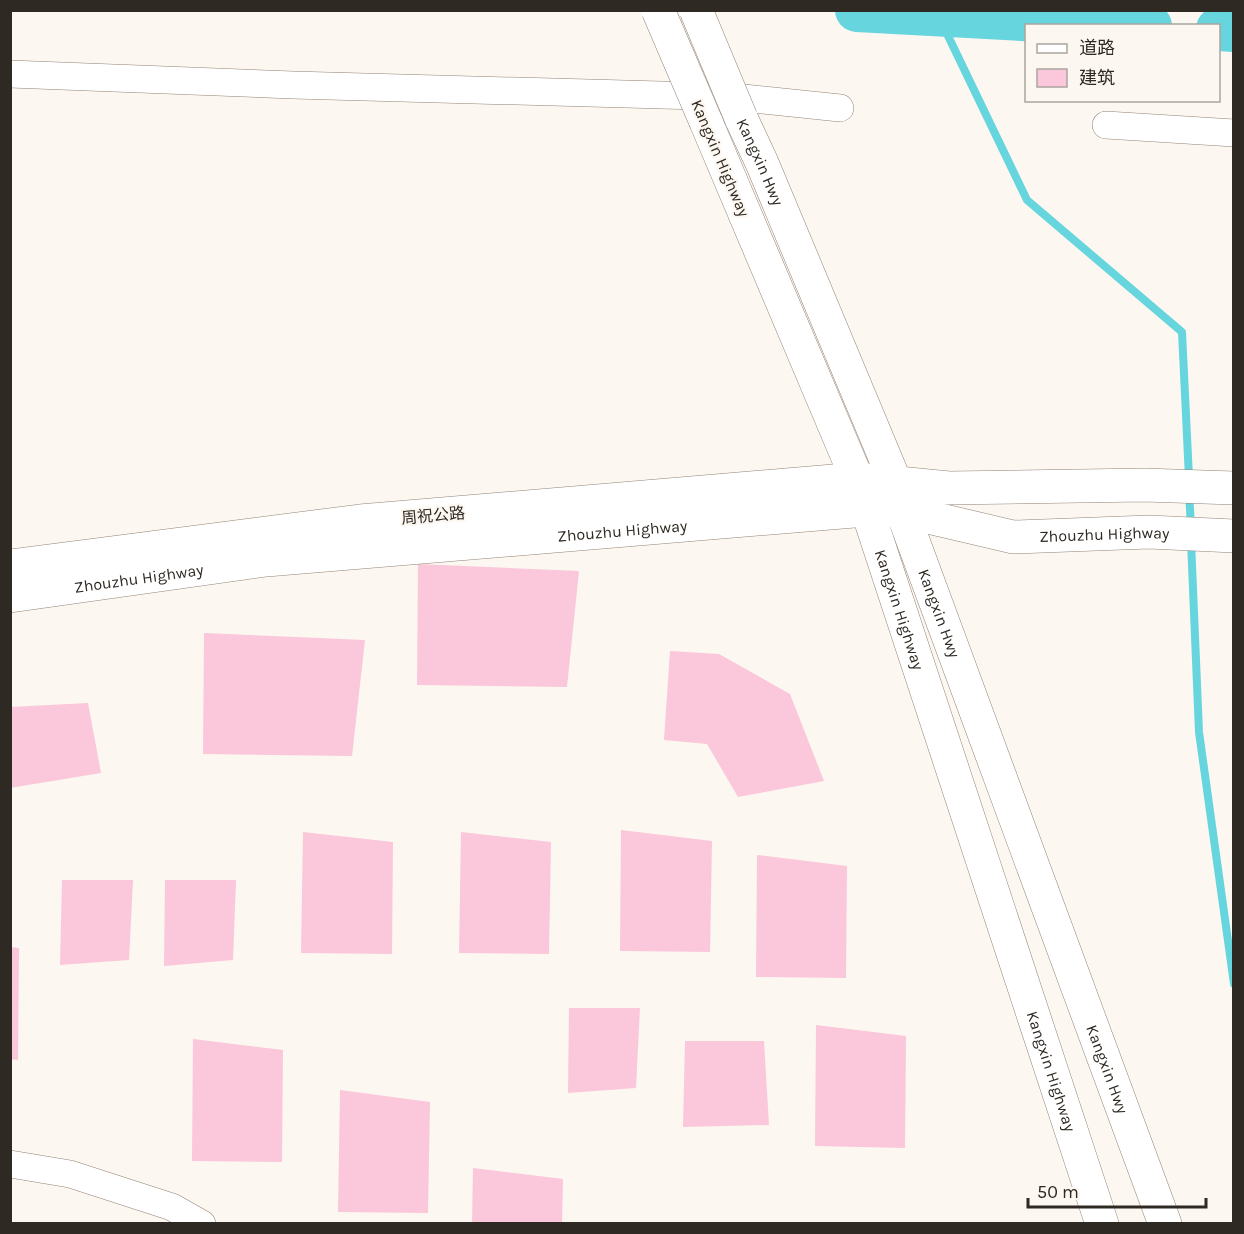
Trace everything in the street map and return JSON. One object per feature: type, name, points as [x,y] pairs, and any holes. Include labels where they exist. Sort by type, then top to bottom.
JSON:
[{"type":"main road","name":"Kangxin Highway","points":[[658,10],[857,479],[1102,1224]]},
{"type":"main road","name":"Kangxin Hwy","points":[[696,10],[767,174],[899,498],[1165,1224]]},
{"type":"main road","name":"Zhouzhu Highway","points":[[857,479],[899,498],[1013,537],[1149,532],[1233,536]]},
{"type":"main road","name":"周祝公路","points":[[10,566],[360,521],[857,479]]},
{"type":"main road","name":"Zhouzhu Highway","points":[[10,596],[266,560],[866,510],[899,498],[949,488],[1144,485],[1233,488]]},
{"type":"street","points":[[10,74],[293,85],[734,96],[840,108]]},
{"type":"street","points":[[1106,125],[1233,133]]},
{"type":"street","points":[[10,1164],[70,1174],[171,1207],[202,1224]]},
{"type":"building","points":[[418,564],[579,571],[567,687],[417,685]]},
{"type":"building","points":[[204,633],[365,640],[352,756],[203,754]]},
{"type":"building","points":[[670,651],[719,654],[790,694],[824,781],[738,797],[707,744],[664,740]]},
{"type":"building","points":[[88,703],[101,773],[10,788],[10,707]]},
{"type":"building","points":[[621,830],[712,841],[710,952],[620,951]]},
{"type":"building","points":[[303,832],[393,842],[392,954],[301,953]]},
{"type":"building","points":[[461,832],[551,842],[549,954],[459,953]]},
{"type":"building","points":[[757,855],[847,866],[846,978],[756,977]]},
{"type":"building","points":[[62,880],[133,880],[129,960],[60,965]]},
{"type":"building","points":[[165,880],[236,880],[233,960],[164,966]]},
{"type":"building","points":[[10,947],[19,948],[18,1060],[10,1059]]},
{"type":"building","points":[[569,1008],[640,1008],[636,1088],[568,1093]]},
{"type":"building","points":[[816,1025],[906,1036],[905,1148],[815,1146]]},
{"type":"building","points":[[193,1039],[283,1050],[282,1162],[192,1161]]},
{"type":"building","points":[[685,1041],[764,1041],[769,1125],[683,1127]]},
{"type":"building","points":[[340,1090],[430,1102],[428,1213],[338,1212]]},
{"type":"building","points":[[473,1168],[563,1179],[562,1224],[472,1224]]},
{"type":"waterway","points":[[857,10],[1113,24]]},
{"type":"waterway","points":[[938,15],[1027,200],[1182,332],[1189,478]]},
{"type":"waterway","points":[[1220,29],[1234,30]]},
{"type":"waterway","points":[[1189,493],[1191,526]]},
{"type":"waterway","points":[[1191,541],[1199,732],[1234,984]]}]
